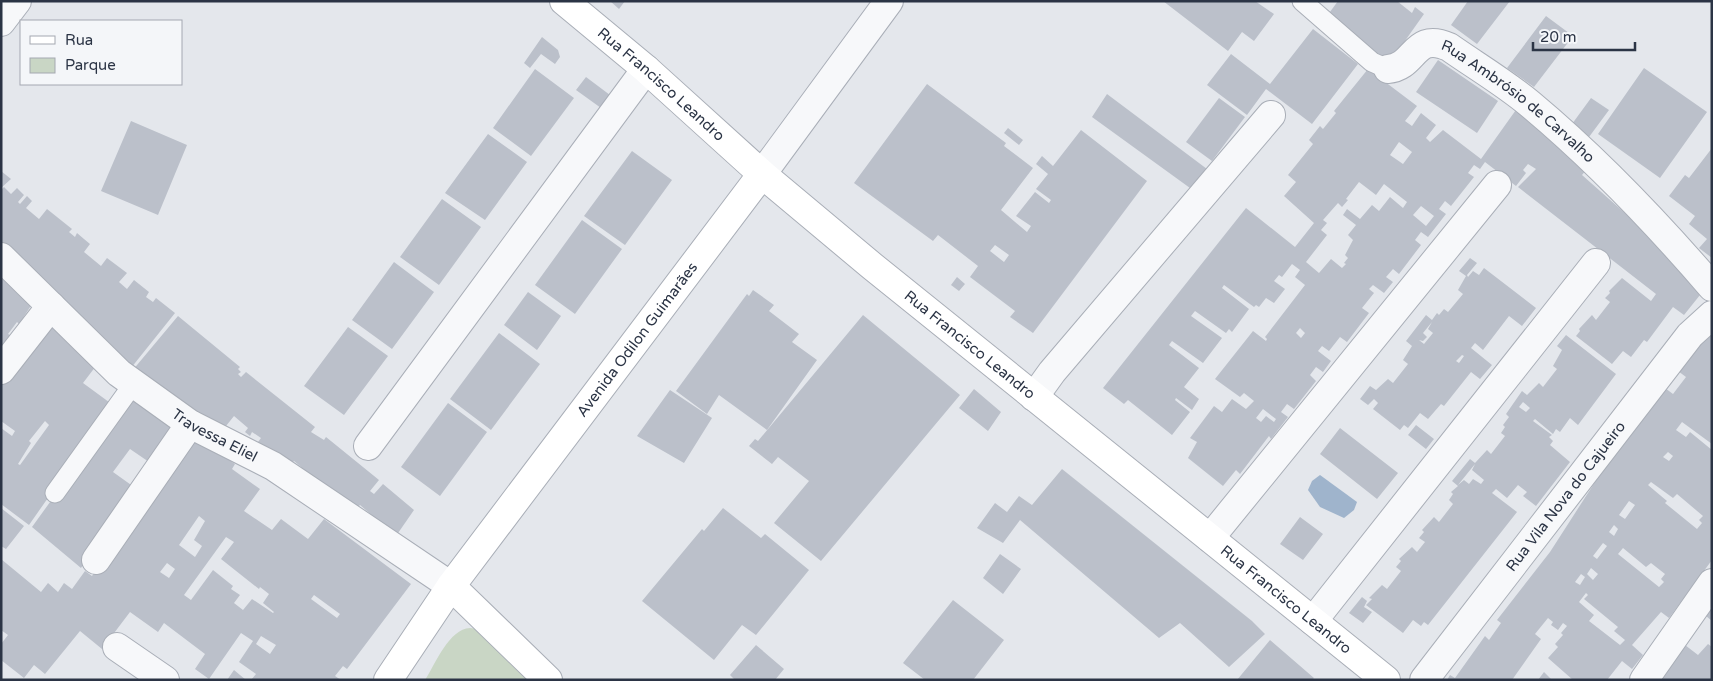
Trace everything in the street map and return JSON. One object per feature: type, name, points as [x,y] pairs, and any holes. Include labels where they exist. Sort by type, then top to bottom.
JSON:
[{"type":"main road","name":"Rua Francisco Leandro","points":[[564,1],[646,69],[762,174],[1034,397],[1386,680]]},
{"type":"main road","name":"Avenida Odilon Guimarães","points":[[388,680],[450,586],[762,174]]},
{"type":"main road","points":[[450,586],[548,680]]},
{"type":"street","points":[[1,22],[17,1]]},
{"type":"street","name":"Avenida Odilon Guimarães","points":[[762,174],[889,1]]},
{"type":"street","name":"Rua Ambrósio de Carvalho","points":[[1388,70],[1396,69],[1426,43],[1435,41],[1449,47],[1529,103],[1591,158],[1661,229],[1712,287]]},
{"type":"street","points":[[368,446],[646,69]]},
{"type":"street","points":[[1034,397],[1058,364],[1271,114]]},
{"type":"street","points":[[1210,538],[1497,185]]},
{"type":"street","name":"Travessa Eliel","points":[[1,257],[119,373],[190,424],[273,466],[450,586]]},
{"type":"street","points":[[1313,621],[1596,263]]},
{"type":"street","points":[[1,370],[51,306]]},
{"type":"street","name":"Rua Vila Nova do Cajueiro","points":[[1424,680],[1684,343],[1712,314]]},
{"type":"street","points":[[96,560],[190,424]]},
{"type":"street","points":[[1644,680],[1712,582]]},
{"type":"street","points":[[117,647],[165,680]]},
{"type":"lane","name":"Rua Ambrósio de Carvalho","points":[[1302,1],[1372,62],[1388,70]]},
{"type":"lane","points":[[55,493],[134,383]]},
{"type":"green space","points":[[478,629],[540,680],[425,680],[449,640],[462,630]]},
{"type":"water","points":[[1320,475],[1357,502],[1354,510],[1344,518],[1320,507],[1308,490],[1312,481]]},
{"type":"building","points":[[610,1],[625,1],[619,9]]},
{"type":"building","points":[[1163,1],[1255,1],[1274,14],[1254,41],[1242,32],[1228,51]]},
{"type":"building","points":[[1338,1],[1397,1],[1412,13],[1415,7],[1424,14],[1390,62],[1375,54],[1327,16]]},
{"type":"building","points":[[1468,1],[1510,1],[1477,44],[1451,25]]},
{"type":"building","points":[[1546,16],[1573,36],[1534,87],[1507,68]]},
{"type":"building","points":[[1313,29],[1358,64],[1312,124],[1266,89],[1247,115],[1207,85],[1231,54],[1270,84]]},
{"type":"building","points":[[542,37],[558,50],[560,57],[555,64],[541,54],[530,68],[524,63]]},
{"type":"building","points":[[1438,60],[1498,101],[1477,133],[1416,92]]},
{"type":"building","points":[[1644,68],[1707,112],[1660,178],[1598,134]]},
{"type":"building","points":[[535,69],[574,98],[531,156],[493,128]]},
{"type":"building","points":[[1368,69],[1417,106],[1405,121],[1412,126],[1421,113],[1436,125],[1426,138],[1430,142],[1443,130],[1481,159],[1518,107],[1591,164],[1582,175],[1626,214],[1633,207],[1708,285],[1684,315],[1673,307],[1647,342],[1644,340],[1631,357],[1623,351],[1612,364],[1576,336],[1580,331],[1579,329],[1592,315],[1596,320],[1610,302],[1605,298],[1610,293],[1609,291],[1622,278],[1651,301],[1656,294],[1518,187],[1536,169],[1528,164],[1523,170],[1526,173],[1516,186],[1485,162],[1480,169],[1474,165],[1468,173],[1474,177],[1451,206],[1445,201],[1439,209],[1446,214],[1428,237],[1421,232],[1415,240],[1421,245],[1399,274],[1393,269],[1386,277],[1393,282],[1384,293],[1373,285],[1369,289],[1374,293],[1362,308],[1369,313],[1347,342],[1340,337],[1329,351],[1322,346],[1318,351],[1331,361],[1323,372],[1316,367],[1310,375],[1316,381],[1294,409],[1287,404],[1281,412],[1288,417],[1271,439],[1269,436],[1240,474],[1236,470],[1223,486],[1188,458],[1197,442],[1190,438],[1214,406],[1222,412],[1232,399],[1246,409],[1254,401],[1244,393],[1240,397],[1215,379],[1253,331],[1266,341],[1265,337],[1305,285],[1295,277],[1300,270],[1292,264],[1282,277],[1279,275],[1274,281],[1285,289],[1274,303],[1266,298],[1259,307],[1256,305],[1254,307],[1224,285],[1222,288],[1249,309],[1232,332],[1229,329],[1226,333],[1195,311],[1191,316],[1222,338],[1203,363],[1172,341],[1169,345],[1199,368],[1184,387],[1199,399],[1192,410],[1176,398],[1175,400],[1190,412],[1172,435],[1128,400],[1124,404],[1103,388],[1246,208],[1295,247],[1314,223],[1284,196],[1296,182],[1288,175],[1313,144],[1309,140],[1320,126],[1323,129],[1336,113],[1334,111]],"holes":[[[1399,142],[1412,152],[1403,164],[1390,155]],[[1359,182],[1376,195],[1384,184],[1407,202],[1403,208],[1390,197],[1379,211],[1372,205],[1360,219],[1347,209],[1343,215],[1356,225],[1348,235],[1353,240],[1345,255],[1348,258],[1344,263],[1346,264],[1342,268],[1331,259],[1319,273],[1306,262],[1327,235],[1321,230],[1327,223],[1323,220],[1338,203],[1342,207],[1348,200],[1346,199]],[[1421,206],[1434,216],[1426,226],[1413,215]],[[1300,328],[1305,333],[1301,338],[1296,333]],[[1263,409],[1276,419],[1274,422],[1266,416],[1261,422],[1256,418]]]},
{"type":"building","points":[[586,77],[610,95],[601,108],[576,90]]},
{"type":"building","points":[[927,84],[1006,143],[1004,146],[1033,168],[1001,210],[1027,232],[1031,226],[1016,216],[1035,192],[1049,203],[1051,200],[1036,189],[1048,174],[1036,164],[1042,156],[1053,166],[1081,130],[1147,181],[1033,333],[1010,317],[1015,311],[970,277],[978,266],[938,235],[933,241],[854,183]],"holes":[[[995,245],[1009,255],[1004,262],[990,251]]]},
{"type":"building","points":[[1107,94],[1207,169],[1190,188],[1092,117]]},
{"type":"building","points":[[1219,98],[1245,117],[1212,161],[1186,142]]},
{"type":"building","points":[[1591,98],[1609,110],[1589,137],[1572,124]]},
{"type":"building","points":[[131,121],[187,145],[158,215],[101,191]]},
{"type":"building","points":[[1008,128],[1023,140],[1019,145],[1004,133]]},
{"type":"building","points":[[488,134],[527,162],[485,220],[445,193]]},
{"type":"building","points":[[1712,148],[1712,258],[1699,248],[1707,239],[1689,224],[1695,216],[1669,196],[1685,175],[1689,178]]},
{"type":"building","points":[[632,151],[672,180],[625,245],[584,216]]},
{"type":"building","points":[[1,171],[11,179],[1,188]]},
{"type":"building","points":[[4,187],[11,194],[17,188],[24,195],[18,202],[20,204],[27,196],[32,201],[26,208],[39,219],[47,209],[72,229],[69,232],[75,237],[77,233],[90,244],[84,252],[101,266],[107,258],[127,273],[119,282],[127,289],[134,280],[149,292],[146,297],[153,302],[156,298],[175,313],[131,368],[1,248],[1,190]]},
{"type":"building","points":[[442,199],[481,227],[439,285],[400,257]]},
{"type":"building","points":[[582,220],[622,249],[575,314],[535,285]]},
{"type":"building","points":[[1470,258],[1477,263],[1467,275],[1468,277],[1473,271],[1479,275],[1484,268],[1536,308],[1522,326],[1509,316],[1483,350],[1475,343],[1471,348],[1492,365],[1480,379],[1471,372],[1444,406],[1441,404],[1428,419],[1420,413],[1408,428],[1404,425],[1400,430],[1373,409],[1378,403],[1374,399],[1368,405],[1360,399],[1370,386],[1376,390],[1388,379],[1393,383],[1408,364],[1403,360],[1412,346],[1406,341],[1426,315],[1432,320],[1437,313],[1439,315],[1444,309],[1448,312],[1463,294],[1458,290],[1466,276],[1459,271]],"holes":[[[1432,322],[1428,329],[1433,333],[1424,344],[1419,340],[1423,341],[1427,337],[1423,333]],[[1462,355],[1464,356],[1459,363],[1456,361]]]},
{"type":"building","points":[[1,260],[36,298],[19,324],[17,322],[8,334],[10,335],[3,344],[7,347],[1,355]]},
{"type":"building","points":[[394,262],[434,292],[392,349],[352,320]]},
{"type":"building","points":[[957,277],[965,284],[959,291],[951,285]]},
{"type":"building","points":[[753,290],[774,305],[769,311],[799,334],[792,342],[817,360],[767,430],[719,395],[707,414],[676,391],[747,294],[749,296]]},
{"type":"building","points":[[528,292],[561,316],[537,350],[504,325]]},
{"type":"building","points":[[863,315],[960,395],[821,561],[774,523],[809,481],[778,457],[772,464],[749,446],[755,439],[758,441]]},
{"type":"building","points":[[178,316],[240,367],[238,369],[241,372],[238,374],[241,377],[246,372],[315,427],[311,432],[324,440],[326,437],[379,480],[370,491],[374,494],[383,484],[414,510],[396,536],[360,505],[354,511],[294,461],[290,465],[258,442],[261,438],[252,432],[250,436],[245,432],[248,428],[234,416],[222,431],[204,415],[200,419],[132,371]]},
{"type":"building","points":[[48,323],[99,362],[83,383],[113,405],[29,525],[1,504],[1,428],[12,436],[15,431],[1,421],[1,382]],"holes":[[[45,421],[49,425],[20,465],[18,464],[31,443],[29,441]]]},
{"type":"building","points":[[348,327],[388,356],[344,415],[304,386]]},
{"type":"building","points":[[1712,331],[1712,444],[1682,422],[1676,430],[1686,437],[1690,432],[1712,450],[1712,560],[1669,618],[1661,612],[1632,645],[1643,655],[1632,669],[1622,661],[1607,680],[1573,680],[1548,658],[1558,647],[1555,644],[1563,635],[1561,633],[1567,626],[1563,623],[1558,630],[1551,625],[1553,622],[1548,618],[1535,634],[1541,639],[1512,680],[1447,680],[1450,675],[1455,678],[1485,636],[1489,640],[1501,623],[1497,620],[1550,552],[1597,479],[1595,477],[1665,388],[1673,394],[1686,377],[1678,371]],"holes":[[[1668,452],[1673,456],[1669,461],[1663,457]],[[1651,482],[1673,498],[1677,494],[1703,516],[1699,520],[1702,523],[1697,529],[1665,503],[1667,501],[1648,485]],[[1629,501],[1635,505],[1625,519],[1619,515]],[[1614,525],[1618,529],[1614,536],[1609,532]],[[1603,543],[1607,546],[1597,559],[1593,556]],[[1623,548],[1646,567],[1651,563],[1665,574],[1661,579],[1664,582],[1659,587],[1618,554]],[[1591,568],[1598,574],[1593,580],[1587,574]],[[1581,574],[1585,577],[1580,585],[1575,582]],[[1586,593],[1588,595],[1584,599],[1618,627],[1614,631],[1625,640],[1620,645],[1589,621],[1594,615],[1579,602]]]},
{"type":"building","points":[[499,333],[540,364],[491,430],[450,399]]},
{"type":"building","points":[[1566,335],[1616,374],[1578,425],[1570,418],[1560,432],[1556,429],[1553,434],[1535,419],[1533,421],[1552,435],[1549,437],[1553,441],[1550,445],[1570,462],[1536,506],[1523,496],[1527,492],[1518,485],[1507,498],[1496,489],[1492,493],[1517,512],[1428,625],[1424,622],[1421,626],[1413,620],[1403,633],[1366,605],[1372,599],[1369,598],[1382,585],[1387,589],[1401,571],[1396,567],[1401,561],[1399,559],[1412,547],[1417,552],[1425,542],[1419,538],[1424,532],[1422,530],[1434,517],[1439,522],[1453,504],[1449,500],[1453,494],[1451,492],[1458,486],[1452,481],[1470,459],[1475,463],[1487,450],[1491,454],[1505,436],[1501,433],[1505,427],[1503,425],[1509,417],[1506,414],[1522,391],[1527,395],[1539,383],[1543,387],[1557,369],[1553,366],[1562,350],[1557,346]],"holes":[[[1523,402],[1530,408],[1526,412],[1519,407]],[[1475,464],[1472,470],[1484,480],[1481,484],[1473,479],[1469,484],[1464,480],[1458,485]]]},
{"type":"building","points":[[974,389],[1001,412],[988,431],[959,408]]},
{"type":"building","points":[[131,390],[177,421],[149,462],[130,449],[113,472],[134,487],[81,568],[32,527]]},
{"type":"building","points":[[670,390],[712,418],[684,463],[637,436]]},
{"type":"building","points":[[448,403],[487,432],[440,496],[401,467]]},
{"type":"building","points":[[1416,425],[1434,439],[1426,449],[1408,435]]},
{"type":"building","points":[[1340,428],[1398,473],[1377,499],[1320,454]]},
{"type":"building","points":[[193,436],[235,464],[232,469],[260,489],[244,511],[272,530],[281,519],[308,539],[324,519],[411,584],[347,669],[343,666],[335,676],[341,680],[251,680],[256,674],[239,662],[253,641],[241,633],[209,679],[195,669],[205,654],[164,623],[158,632],[130,612],[102,649],[80,631],[45,674],[34,665],[24,678],[1,660],[1,644],[8,635],[1,630],[1,559],[41,592],[48,583],[58,592],[64,583],[72,589],[85,571],[92,576]],"holes":[[[199,516],[205,521],[194,540],[202,546],[195,557],[179,545]],[[226,537],[234,542],[221,559],[259,589],[260,587],[269,594],[263,603],[274,612],[252,599],[243,610],[234,603],[240,595],[231,589],[233,586],[213,570],[191,600],[184,595]],[[167,563],[175,569],[169,578],[160,572]],[[314,595],[340,614],[337,618],[311,599]],[[261,636],[276,645],[270,654],[256,644]]]},
{"type":"building","points":[[1062,469],[1252,621],[1265,634],[1229,667],[1180,623],[1159,638],[1020,520],[1003,543],[977,528],[995,503],[1007,512],[1019,496],[1032,505]]},
{"type":"building","points":[[1,508],[24,526],[6,549],[1,546]]},
{"type":"building","points":[[723,508],[761,538],[765,534],[809,570],[756,635],[742,625],[714,660],[642,601],[702,529],[704,531]]},
{"type":"building","points":[[1300,517],[1323,534],[1303,560],[1280,544]]},
{"type":"building","points":[[1000,554],[1021,569],[1003,594],[983,578]]},
{"type":"building","points":[[1362,597],[1367,601],[1364,607],[1372,612],[1363,623],[1349,613]]},
{"type":"building","points":[[953,600],[1004,640],[973,680],[925,680],[903,663]]},
{"type":"building","points":[[1712,608],[1712,621],[1706,616]]},
{"type":"building","points":[[1270,640],[1314,678],[1312,680],[1237,680]]},
{"type":"building","points":[[1708,644],[1712,647],[1712,680],[1661,680],[1685,645],[1698,655]]},
{"type":"building","points":[[756,645],[784,669],[775,680],[735,680],[730,675]]},
{"type":"building","points":[[234,670],[246,680],[227,680]]},
{"type":"building","points":[[1544,672],[1552,680],[1538,680]]}]
